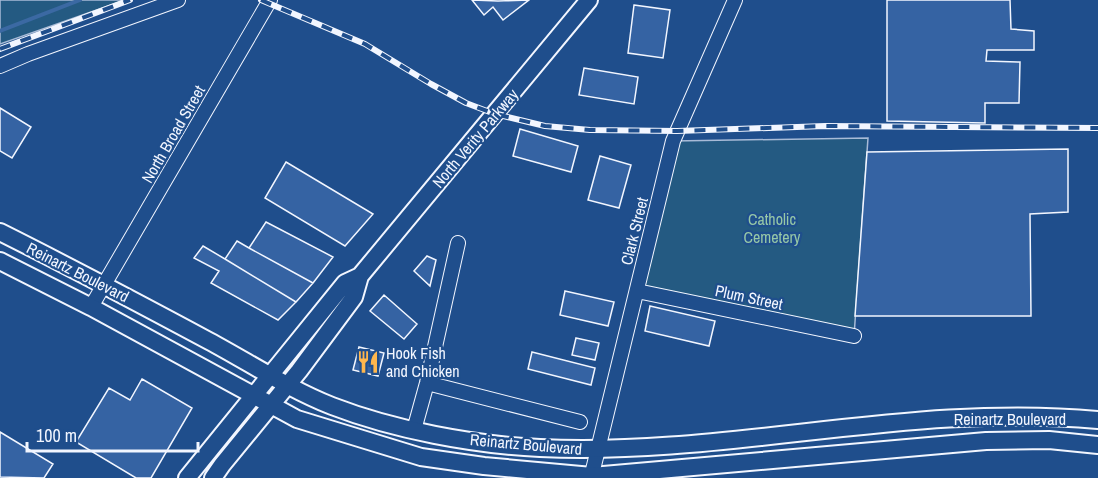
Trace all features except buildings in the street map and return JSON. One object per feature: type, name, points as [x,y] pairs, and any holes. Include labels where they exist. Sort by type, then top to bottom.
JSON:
[{"type":"main road","name":"North Verity Parkway","points":[[186,478],[345,284],[360,276],[589,0]]},
{"type":"main road","name":"Reinartz Boulevard","points":[[0,231],[333,406],[414,430],[444,436],[538,448],[599,449],[744,439],[926,420],[994,417],[1098,420]]},
{"type":"main road","name":"Reinartz Boulevard","points":[[0,261],[91,307],[297,419],[422,457],[592,477],[986,441],[1060,441],[1098,445]]},
{"type":"main road","name":"North Verity Parkway","points":[[213,478],[290,384],[354,297],[360,276]]},
{"type":"street","points":[[0,66],[178,0]]},
{"type":"street","name":"North Broad Street","points":[[91,307],[270,0]]},
{"type":"street","name":"Clark Street","points":[[592,477],[673,141],[735,0]]},
{"type":"street","points":[[414,430],[427,383],[458,243]]},
{"type":"street","name":"Plum Street","points":[[637,291],[854,336]]},
{"type":"street","points":[[427,383],[580,422]]},
{"type":"green space","points":[[0,0],[125,0],[0,44]]},
{"type":"green space","name":"Catholic Cemetery","points":[[868,138],[854,336],[637,291],[673,141]]},
{"type":"waterway","points":[[0,31],[80,0]]},
{"type":"railway","points":[[0,49],[130,0]]},
{"type":"railway","points":[[261,0],[365,44],[466,103],[495,114],[545,126],[590,130],[677,131],[825,126],[1098,128]]},
{"type":"place","name":"Hook Fish and Chicken","points":[[368,362]]}]
